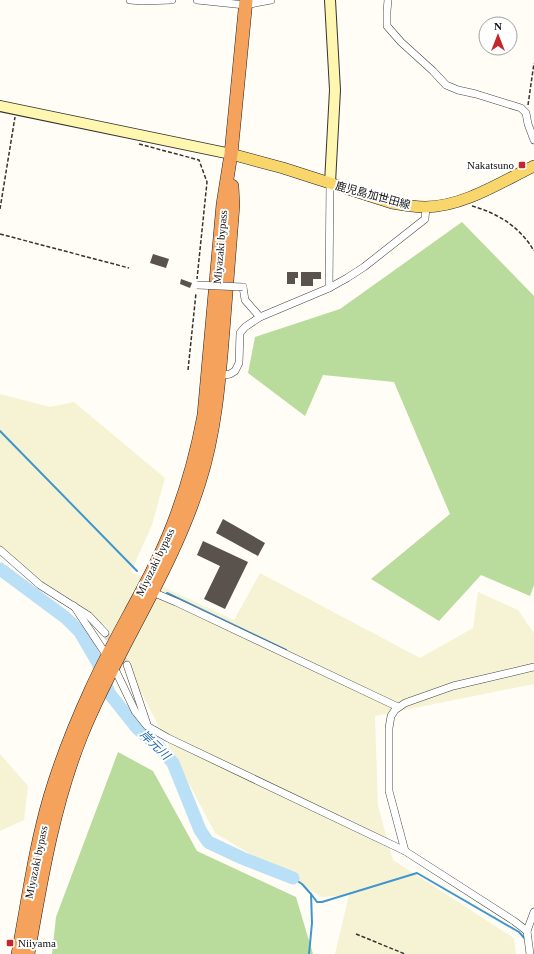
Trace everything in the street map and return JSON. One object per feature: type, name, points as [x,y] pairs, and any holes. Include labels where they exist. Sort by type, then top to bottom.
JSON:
[{"type":"highway","name":"Miyazaki bypass","points":[[148,590],[191,474],[198,448],[204,415],[224,204],[231,154],[246,2]]},
{"type":"highway","name":"Miyazaki bypass","points":[[18,954],[34,866],[50,798],[64,756],[109,664],[183,528],[199,484],[211,436],[219,376],[233,205],[231,154]]},
{"type":"highway","name":"Miyazaki bypass","points":[[28,954],[43,869],[56,810],[95,693]]},
{"type":"main road","name":"鹿児島加世田線","points":[[231,154],[392,202],[409,206],[426,207],[466,199],[534,166]]},
{"type":"street","points":[[130,0],[172,0]]},
{"type":"street","points":[[196,0],[246,2],[271,0]]},
{"type":"street","points":[[329,288],[330,183],[335,90],[330,0]]},
{"type":"street","points":[[388,0],[387,26],[401,42],[434,71],[446,85],[458,90],[521,108],[526,113],[528,124],[534,140]]},
{"type":"street","points":[[0,106],[231,154]]},
{"type":"street","points":[[219,376],[230,374],[235,371],[239,363],[240,333],[245,327],[260,318],[329,288],[364,267],[425,219],[426,207]]},
{"type":"street","points":[[197,285],[243,287],[245,300],[260,318]]},
{"type":"street","points":[[0,550],[40,584],[89,616],[105,633]]},
{"type":"street","points":[[148,590],[398,707]]},
{"type":"street","points":[[74,606],[109,664],[134,711],[148,726],[168,738],[405,852],[527,930]]},
{"type":"street","points":[[127,665],[148,726]]},
{"type":"street","points":[[405,852],[390,798],[388,776],[389,728],[391,716],[395,710],[405,703],[453,686],[534,667]]},
{"type":"street","points":[[530,954],[527,930],[533,919],[534,912]]},
{"type":"path","points":[[526,113],[534,64]]},
{"type":"path","points":[[0,209],[16,110]]},
{"type":"path","points":[[133,143],[199,160],[207,182],[188,370]]},
{"type":"path","points":[[455,202],[481,208],[500,217],[520,232],[534,251]]},
{"type":"path","points":[[0,234],[129,268]]},
{"type":"path","points":[[356,934],[405,954]]},
{"type":"shaded area","points":[[0,394],[50,407],[74,402],[165,478],[152,525],[131,572],[234,620],[260,573],[420,658],[473,628],[478,592],[518,610],[534,633],[534,684],[375,716],[378,806],[393,860],[514,938],[516,954],[335,954],[349,895],[322,897],[215,833],[106,626],[0,555]]},
{"type":"shaded area","points":[[0,754],[28,786],[24,820],[0,831]]},
{"type":"green space","points":[[462,222],[534,296],[534,585],[530,596],[481,575],[439,621],[371,579],[450,514],[394,382],[323,375],[305,416],[248,373],[255,337],[340,309]]},
{"type":"green space","points":[[118,752],[153,771],[197,851],[296,897],[313,954],[52,954],[56,917]]},
{"type":"building","points":[[153,254],[169,259],[166,268],[150,263]]},
{"type":"building","points":[[287,272],[298,272],[298,278],[295,278],[295,284],[287,284]]},
{"type":"building","points":[[301,272],[321,272],[321,279],[313,279],[313,286],[301,286]]},
{"type":"building","points":[[181,279],[192,283],[190,288],[180,284]]},
{"type":"building","points":[[223,519],[265,543],[258,556],[216,533]]},
{"type":"building","points":[[203,541],[248,562],[225,609],[204,599],[220,566],[197,555]]},
{"type":"waterway","points":[[0,431],[137,571]]},
{"type":"waterway","name":"岸元川","points":[[0,569],[66,618],[80,632],[98,663],[109,693],[137,728],[159,747],[173,763],[200,830],[208,842],[242,858],[293,878]]},
{"type":"waterway","points":[[167,593],[286,650]]},
{"type":"waterway","points":[[311,894],[317,902],[322,902],[417,873],[519,932],[526,940]]},
{"type":"waterway","name":"岸元川","points":[[293,878],[302,884],[311,894],[312,923],[309,954]]},
{"type":"tunnel","points":[[105,633],[127,665]]},
{"type":"place","name":"Nakatsuno","points":[[522,165]]},
{"type":"place","name":"Niiyama","points":[[10,943]]}]
